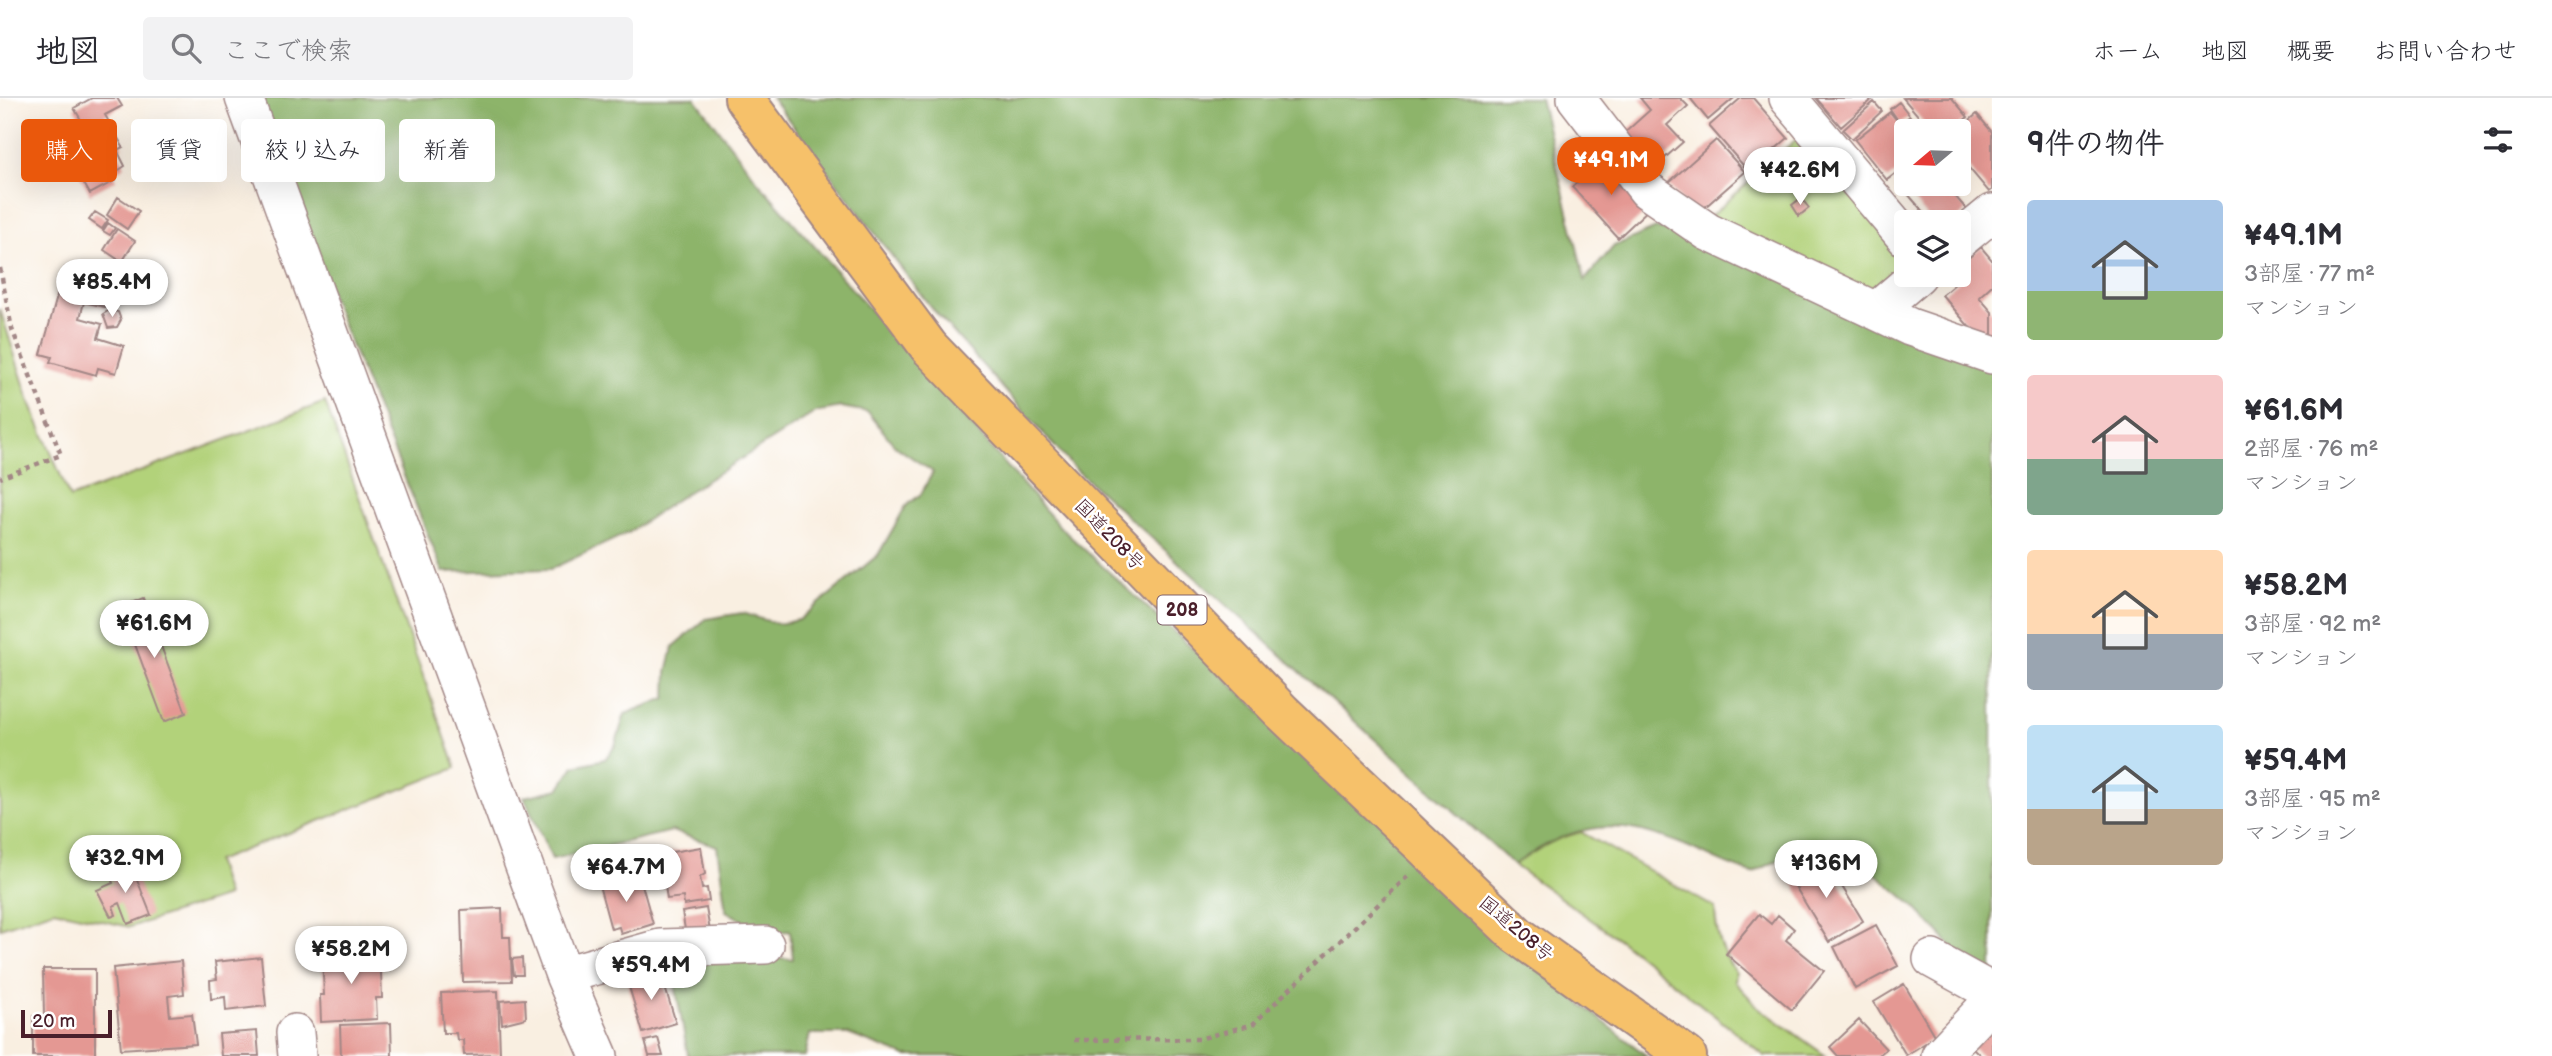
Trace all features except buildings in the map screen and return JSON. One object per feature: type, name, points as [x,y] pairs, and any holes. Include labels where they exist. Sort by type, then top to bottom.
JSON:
[{"type":"highway","name":"国道208号","points":[[744,98],[929,347],[1282,712],[1517,935],[1687,1056]]},
{"type":"street","points":[[244,98],[564,975],[599,1056]]},
{"type":"street","points":[[1576,98],[1647,190],[1708,232],[1910,327],[1992,355]]},
{"type":"street","points":[[1788,98],[1894,224]]},
{"type":"street","points":[[1971,230],[1992,213]]},
{"type":"street","points":[[1876,311],[1904,287]]},
{"type":"street","points":[[564,975],[660,948],[765,945]]},
{"type":"street","points":[[1932,959],[1992,992]]},
{"type":"street","points":[[1940,1056],[1992,1002]]},
{"type":"path","points":[[0,268],[12,329],[61,455],[0,478]]},
{"type":"path","points":[[1074,1040],[1199,1039],[1253,1024],[1432,853]]},
{"type":"green space","points":[[251,98],[695,98],[759,183],[1061,528],[1382,823],[1508,946],[1647,1056],[906,1056],[848,1034],[810,1034],[805,1056],[688,1056],[674,978],[699,953],[793,959],[790,931],[764,933],[726,911],[717,846],[672,831],[552,859],[524,797],[559,789],[574,766],[605,759],[615,746],[625,714],[666,698],[667,672],[673,647],[706,619],[742,613],[778,624],[799,620],[878,555],[906,506],[921,494],[933,472],[895,446],[868,412],[841,407],[816,412],[680,497],[628,533],[551,569],[443,572],[285,182],[385,182],[385,119],[260,119]]},
{"type":"green space","points":[[772,98],[1540,98],[1585,280],[1614,246],[1656,228],[1693,238],[1992,369],[1992,972],[1957,952],[1913,905],[1842,845],[1790,854],[1753,873],[1663,837],[1619,828],[1598,828],[1558,839],[1514,865],[1073,467],[930,306]]},
{"type":"green space","points":[[1810,127],[1894,224],[1894,277],[1875,297],[1703,223]]},
{"type":"green space","points":[[0,309],[29,400],[70,498],[325,402],[456,768],[216,861],[227,896],[130,927],[54,910],[0,928]]},
{"type":"green space","points":[[1581,832],[1715,908],[1720,942],[1736,973],[1735,982],[1758,1007],[1826,1056],[1765,1056],[1621,941],[1514,865],[1547,842]]}]
